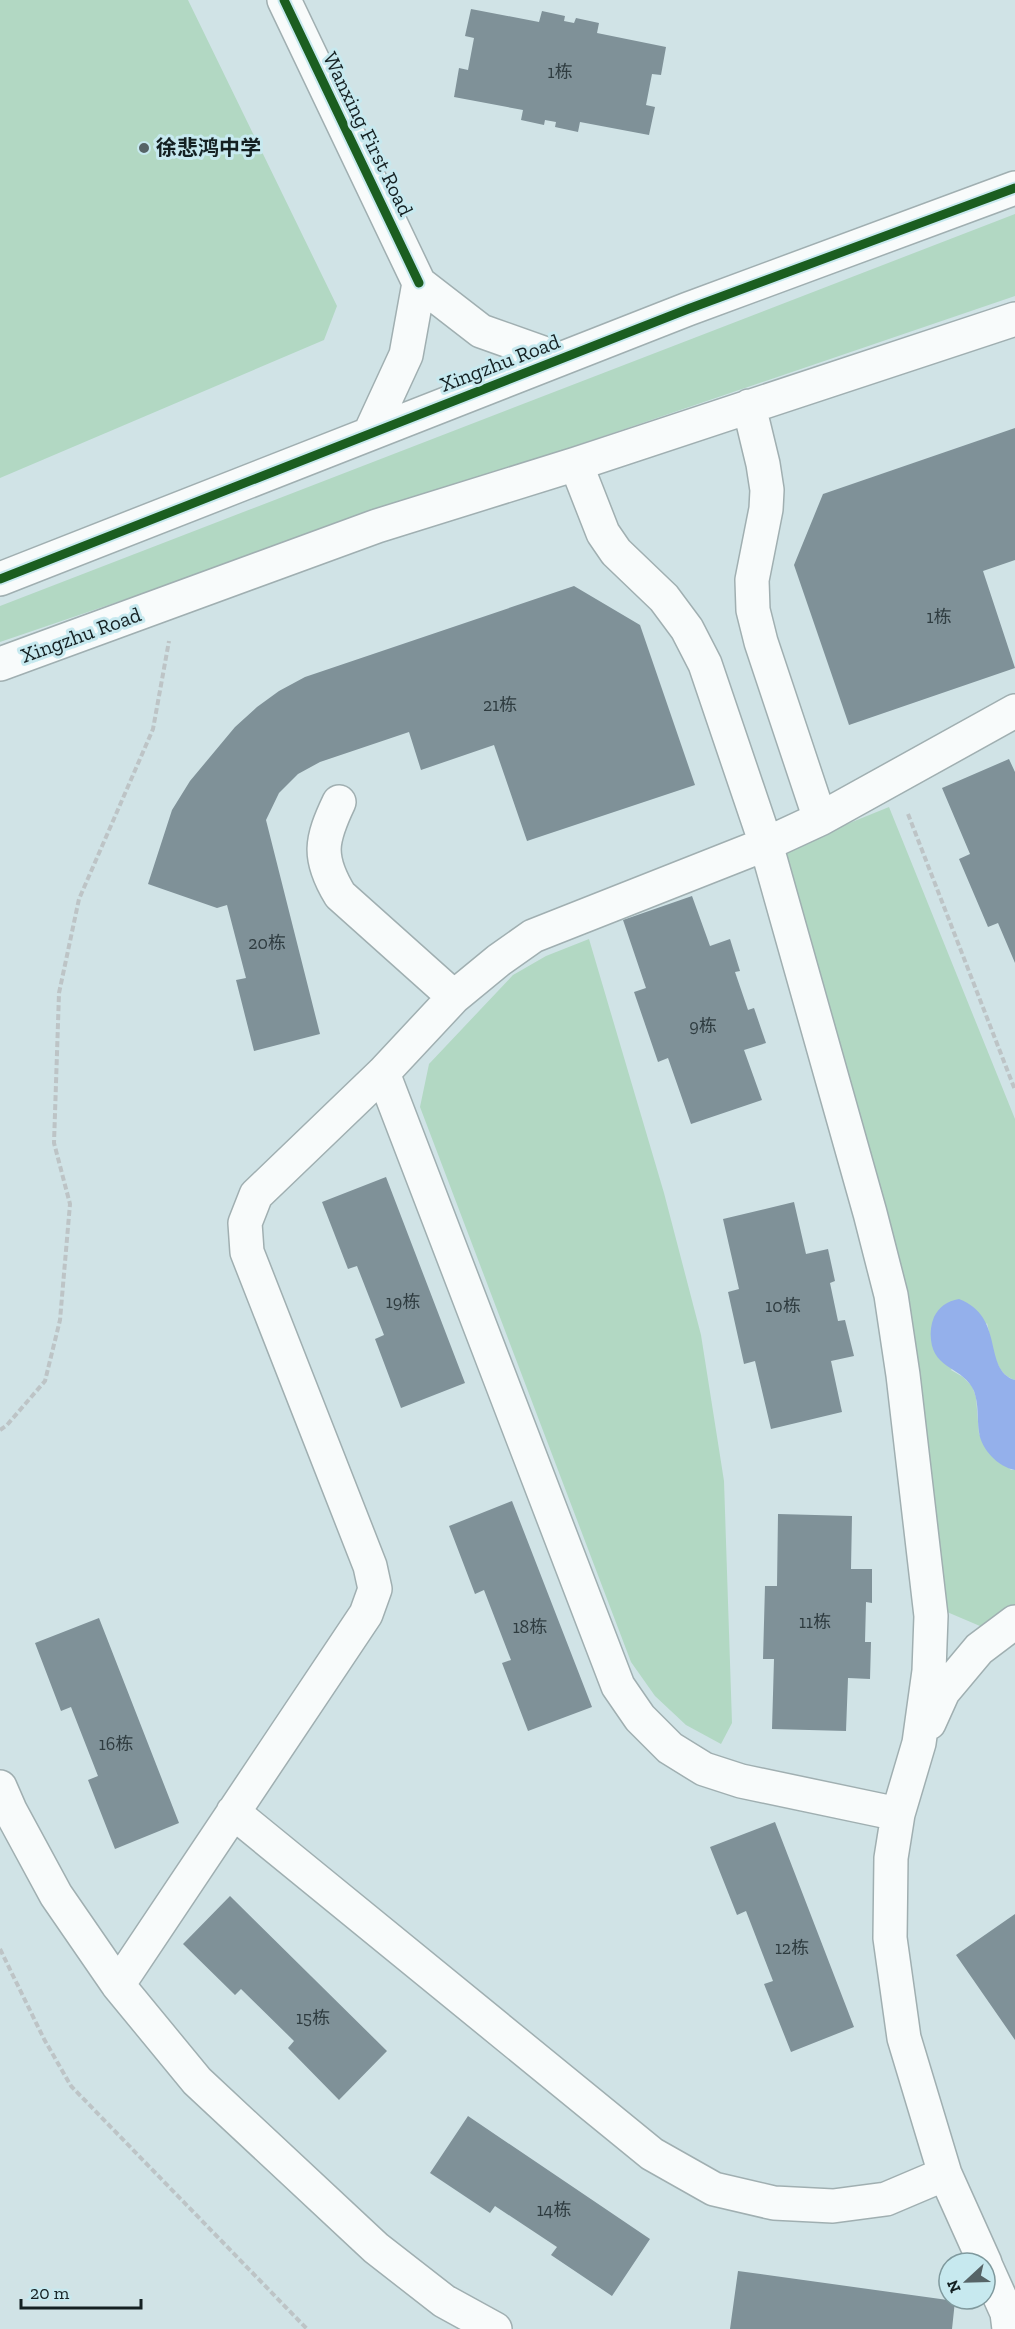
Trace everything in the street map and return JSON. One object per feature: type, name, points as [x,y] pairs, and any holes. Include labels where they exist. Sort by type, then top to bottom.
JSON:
[{"type":"street","name":"Wanxing First Road","points":[[284,0],[419,283]]},
{"type":"street","name":"Xingzhu Road","points":[[0,579],[688,309],[1015,188]]},
{"type":"street","points":[[370,433],[406,355],[419,283],[481,331],[560,359]]},
{"type":"street","name":"Xingzhu Road","points":[[0,664],[377,526],[576,464],[1015,319]]},
{"type":"street","points":[[749,406],[764,464],[767,490],[766,509],[752,580],[753,610],[761,642],[820,819]]},
{"type":"street","points":[[576,464],[603,533],[616,552],[664,598],[687,629],[705,664],[766,844],[891,1295],[903,1375],[931,1616],[929,1671],[919,1743],[898,1814],[891,1858],[890,1938],[904,2038],[945,2174],[980,2251]]},
{"type":"street","points":[[118,1985],[366,1614],[375,1589],[369,1566],[247,1252],[245,1223],[256,1195],[383,1073],[454,997],[533,936],[766,844],[820,819],[1015,711]]},
{"type":"street","points":[[339,802],[326,832],[324,856],[329,877],[340,895],[454,997]]},
{"type":"street","points":[[383,1073],[614,1674],[640,1718],[670,1748],[704,1769],[741,1781],[898,1814]]},
{"type":"street","points":[[919,1743],[943,1692],[979,1649],[1015,1622]]},
{"type":"street","points":[[0,1787],[56,1895],[118,1985],[197,2081],[376,2248],[444,2301],[495,2329]]},
{"type":"street","points":[[233,1812],[652,2154],[714,2189],[774,2203],[833,2206],[886,2199],[945,2174]]},
{"type":"street","points":[[997,2290],[1007,2313],[1009,2329]]},
{"type":"path","points":[[0,1430],[45,1381],[60,1320],[70,1204],[54,1143],[59,993],[79,899],[153,729],[177,599]]},
{"type":"path","points":[[894,777],[1015,1090]]},
{"type":"path","points":[[0,1949],[44,2039],[71,2086],[307,2329]]},
{"type":"green space","name":"徐悲鸿中学","points":[[0,0],[188,0],[337,306],[324,340],[0,478]]},
{"type":"green space","points":[[1015,214],[1015,296],[0,642],[0,606]]},
{"type":"green space","points":[[889,807],[1015,1119],[1015,1380],[1008,1377],[998,1364],[987,1323],[951,1370],[972,1386],[976,1397],[979,1434],[1011,1470],[1015,1470],[1015,1609],[987,1629],[940,1609],[916,1372],[778,852]]},
{"type":"green space","points":[[589,939],[664,1193],[701,1335],[724,1481],[732,1723],[721,1744],[686,1725],[655,1696],[631,1662],[420,1107],[429,1064],[513,975],[546,956]]},
{"type":"water","points":[[959,1299],[974,1307],[983,1318],[989,1330],[999,1366],[1005,1374],[1015,1380],[1015,1470],[1002,1465],[987,1451],[980,1438],[974,1391],[963,1377],[943,1363],[933,1350],[931,1325],[934,1317],[944,1305]]},
{"type":"building","points":[[471,9],[539,22],[542,11],[565,16],[564,21],[574,23],[576,18],[599,23],[597,33],[666,47],[661,75],[652,74],[646,105],[655,107],[649,135],[580,122],[578,132],[555,127],[556,122],[545,120],[544,125],[521,120],[523,110],[454,97],[459,68],[468,70],[474,38],[465,36]]},
{"type":"building","points":[[1015,428],[1015,560],[983,571],[1015,668],[849,725],[794,565],[823,494]]},
{"type":"building","points":[[574,586],[640,625],[695,785],[527,841],[494,745],[421,770],[409,732],[320,762],[298,774],[279,793],[266,820],[320,1034],[254,1051],[236,980],[246,978],[227,905],[217,908],[148,884],[172,810],[190,781],[235,727],[257,707],[279,691],[305,677]]},
{"type":"building","points":[[1009,759],[1015,772],[1015,963],[998,923],[988,927],[959,859],[970,854],[942,788]]},
{"type":"building","points":[[692,896],[710,946],[730,939],[740,971],[735,972],[748,1010],[754,1008],[766,1043],[744,1050],[762,1100],[691,1124],[668,1058],[658,1062],[634,992],[646,988],[623,920]]},
{"type":"building","points":[[386,1177],[465,1383],[401,1408],[375,1339],[384,1335],[357,1266],[348,1269],[322,1202]]},
{"type":"building","points":[[794,1202],[806,1254],[828,1249],[835,1281],[830,1283],[838,1321],[845,1320],[854,1356],[831,1361],[842,1412],[771,1429],[755,1361],[744,1364],[728,1292],[739,1289],[723,1219]]},
{"type":"building","points":[[512,1501],[592,1707],[528,1731],[502,1663],[511,1660],[484,1590],[475,1594],[449,1526]]},
{"type":"building","points":[[778,1514],[852,1516],[851,1569],[872,1569],[872,1603],[866,1602],[865,1642],[871,1642],[870,1679],[848,1678],[846,1731],[772,1729],[774,1659],[763,1659],[765,1586],[777,1586]]},
{"type":"building","points":[[99,1618],[179,1823],[115,1849],[88,1780],[98,1776],[71,1707],[61,1711],[35,1643]]},
{"type":"building","points":[[775,1822],[854,2027],[791,2052],[764,1984],[773,1981],[746,1911],[737,1915],[710,1847]]},
{"type":"building","points":[[230,1896],[387,2051],[339,2100],[288,2048],[294,2041],[241,1989],[235,1995],[183,1944]]},
{"type":"building","points":[[1015,1914],[1015,2040],[956,1955]]},
{"type":"building","points":[[468,2116],[650,2239],[612,2296],[551,2255],[557,2247],[495,2206],[490,2213],[430,2173]]},
{"type":"building","points":[[738,2271],[937,2299],[937,2311],[954,2311],[952,2329],[730,2329]]},
{"type":"cycle path","points":[[284,0],[419,283]]},
{"type":"cycle path","points":[[0,579],[688,309],[1015,188]]},
{"type":"place","name":"徐悲鸿中学","points":[[144,148]]}]
